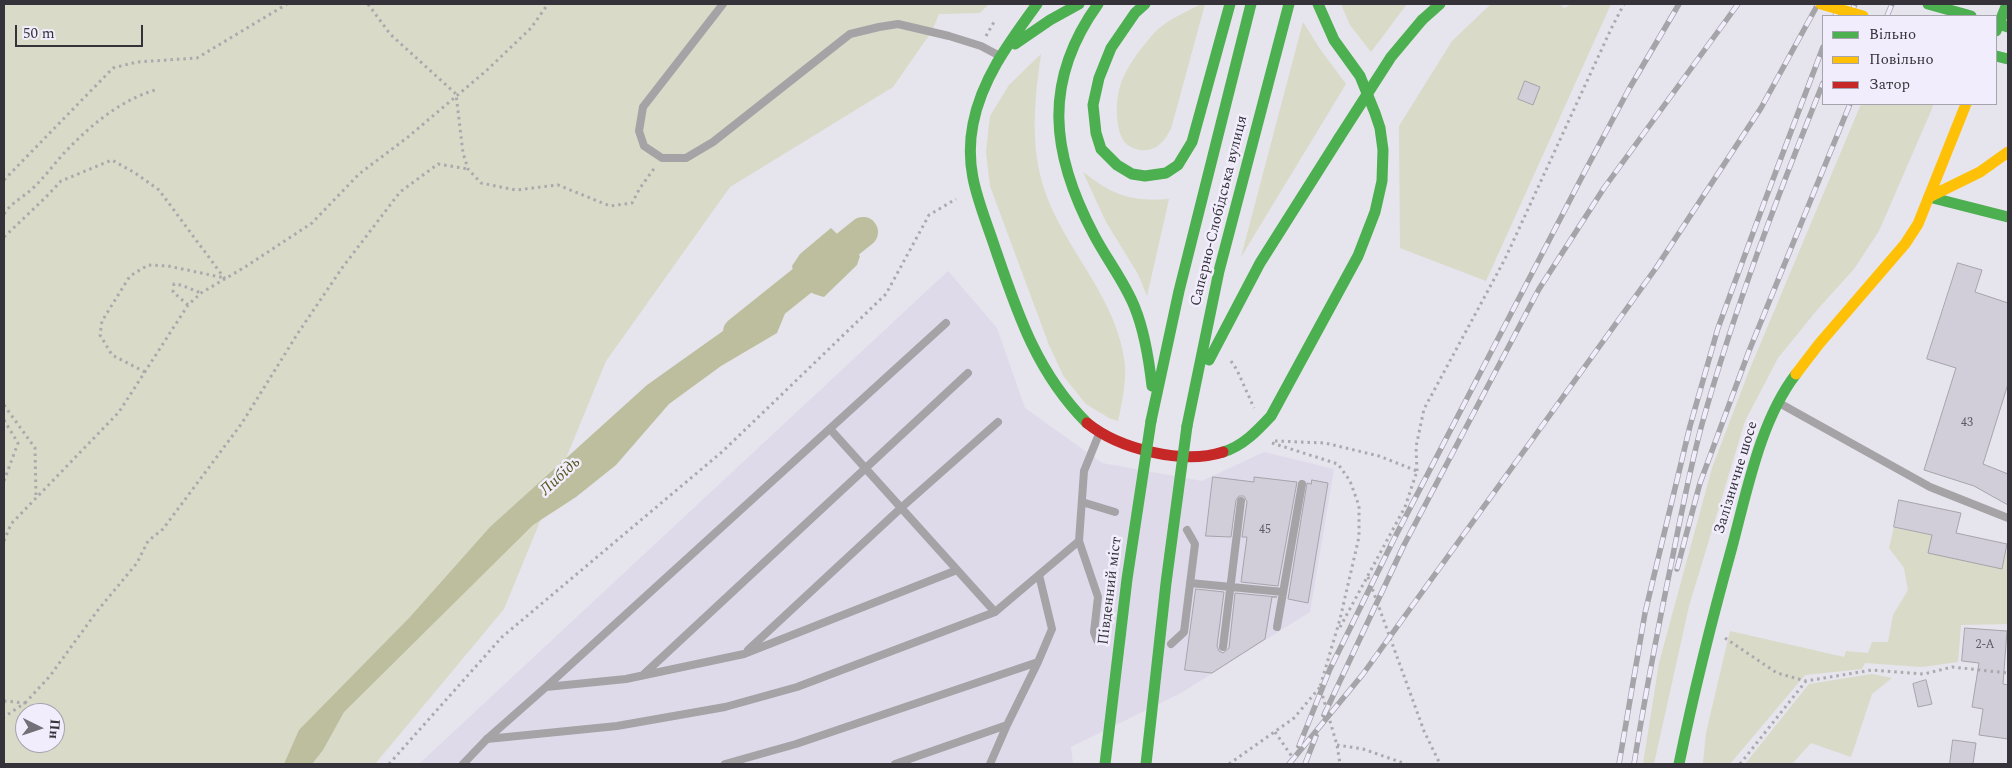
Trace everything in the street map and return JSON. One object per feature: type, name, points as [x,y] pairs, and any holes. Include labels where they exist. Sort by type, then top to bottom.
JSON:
[{"type":"main road","points":[[1037,4],[1000,56],[980,97],[973,124],[971,161],[974,188],[1026,331],[1058,392],[1088,425],[1139,448],[1165,454],[1210,457],[1228,451],[1246,441],[1272,416],[1358,256],[1370,232],[1378,205],[1382,168],[1381,133],[1359,75],[1324,23],[1318,4]]},
{"type":"main road","points":[[1000,56],[1050,20],[1079,4]]},
{"type":"main road","points":[[1072,48],[1090,14],[1098,4]]},
{"type":"main road","points":[[1145,4],[1135,13],[1111,48],[1098,78],[1093,105],[1096,133],[1102,149],[1117,166],[1132,174],[1146,176],[1166,173],[1178,165],[1192,142],[1230,4]]},
{"type":"main road","name":"Саперно-Слобідська вулиця","points":[[1151,421],[1179,291],[1250,4]]},
{"type":"main road","name":"Саперно-Слобідська вулиця","points":[[1146,764],[1166,583],[1193,391],[1219,271],[1289,4]]},
{"type":"main road","points":[[1193,391],[1260,263],[1339,138],[1391,57],[1422,20],[1440,4]]},
{"type":"main road","points":[[1821,4],[1860,15]]},
{"type":"main road","points":[[1928,4],[1967,15]]},
{"type":"main road","points":[[1997,28],[2007,4]]},
{"type":"main road","points":[[1050,20],[1067,21],[1074,28],[1072,48],[1060,92],[1058,127],[1067,165],[1090,228],[1131,299],[1147,347],[1154,404]]},
{"type":"main road","name":"Залізничне шосе","points":[[1679,764],[1695,685],[1752,470],[1769,423],[1790,383],[1819,344],[1905,244],[1918,224],[1966,105]]},
{"type":"main road","points":[[1929,197],[1972,177],[1994,164],[2008,152]]},
{"type":"main road","points":[[1929,197],[2008,217]]},
{"type":"main road","name":"Південний міст","points":[[1105,764],[1128,569],[1151,421]]},
{"type":"lane","points":[[723,4],[643,107],[639,131],[644,146],[662,158],[686,158],[713,142],[850,34],[879,26],[898,24],[981,46],[1000,56]]},
{"type":"lane","points":[[462,764],[487,739],[946,323]]},
{"type":"lane","points":[[642,676],[968,373]]},
{"type":"lane","points":[[1780,403],[1930,487],[2008,518]]},
{"type":"lane","points":[[744,654],[902,507],[998,422]]},
{"type":"lane","points":[[830,429],[995,612]]},
{"type":"lane","points":[[1097,640],[1094,632],[1098,596],[1079,541],[1084,471],[1100,432]]},
{"type":"lane","points":[[1277,627],[1302,484]]},
{"type":"lane","points":[[1223,647],[1242,501]]},
{"type":"lane","points":[[1082,502],[1115,512]]},
{"type":"lane","points":[[1170,644],[1184,632],[1195,544],[1187,530]]},
{"type":"lane","points":[[487,739],[617,726],[725,707],[797,687],[995,612],[1079,541]]},
{"type":"lane","points":[[546,687],[642,676],[744,654],[957,570]]},
{"type":"lane","points":[[990,764],[1052,629],[1039,575]]},
{"type":"lane","points":[[1190,583],[1283,592]]},
{"type":"lane","points":[[725,764],[796,744],[1038,662]]},
{"type":"lane","points":[[895,764],[1007,725]]},
{"type":"path","points":[[4,180],[113,68],[137,62],[197,58],[287,4]]},
{"type":"path","points":[[368,4],[390,34],[456,94],[463,153],[468,169],[481,182],[516,190],[558,185],[610,206],[632,203],[640,188],[662,158]]},
{"type":"path","points":[[4,540],[11,524],[119,412],[188,305],[201,293],[312,222],[359,174],[408,137],[456,94],[486,71],[531,28],[548,4]]},
{"type":"path","points":[[1335,635],[1405,507],[1417,471],[1416,447],[1424,410],[1505,259],[1624,4]]},
{"type":"path","points":[[4,214],[9,207],[32,189],[106,113],[138,95],[155,90]]},
{"type":"path","points":[[4,237],[61,181],[112,160],[158,190],[225,279]]},
{"type":"path","points":[[4,700],[25,703],[50,676],[98,610],[137,563],[148,541],[162,529],[242,423],[298,333],[342,268],[400,192],[438,164],[468,169]]},
{"type":"path","points":[[390,764],[502,637],[723,451],[886,294],[929,215],[974,188]]},
{"type":"path","points":[[4,205],[9,207]]},
{"type":"path","points":[[145,372],[112,355],[100,335],[102,321],[130,276],[148,265],[183,269],[225,279]]},
{"type":"path","points":[[188,305],[173,292],[174,284],[201,293]]},
{"type":"path","points":[[1231,361],[1237,370],[1255,412]]},
{"type":"path","points":[[4,405],[35,448],[36,498]]},
{"type":"path","points":[[4,420],[18,443],[4,481]]},
{"type":"path","points":[[1229,764],[1294,718],[1320,686],[1335,635],[1359,537],[1359,506],[1350,481],[1338,464],[1267,441],[1325,443],[1379,456],[1417,471]]},
{"type":"path","points":[[1368,577],[1424,732],[1440,764]]},
{"type":"path","points":[[1724,637],[1777,673],[1806,681],[1872,670],[1924,674],[1952,668],[2008,672]]},
{"type":"path","points":[[1740,764],[1806,681]]},
{"type":"path","points":[[1320,686],[1338,745],[1340,764]]},
{"type":"path","points":[[4,717],[15,710]]},
{"type":"path","points":[[1275,732],[1297,764]]},
{"type":"path","points":[[1338,745],[1363,749],[1406,764]]},
{"type":"shaded area","points":[[4,4],[989,4],[980,13],[939,14],[932,31],[893,87],[730,187],[606,361],[504,609],[375,764],[4,764]]},
{"type":"shaded area","points":[[1201,4],[1205,4],[1171,129],[1165,139],[1152,149],[1140,150],[1128,146],[1121,136],[1117,109],[1121,83],[1127,69],[1155,32],[1171,20]]},
{"type":"shaded area","points":[[1341,4],[1407,4],[1371,52],[1350,25]]},
{"type":"shaded area","points":[[1491,4],[1560,4],[1564,8],[1572,4],[1611,4],[1486,281],[1400,248],[1399,126],[1452,41]]},
{"type":"shaded area","points":[[1303,22],[1346,84],[1241,257]]},
{"type":"shaded area","points":[[1041,54],[1035,118],[1038,166],[1050,205],[1112,316],[1120,340],[1125,372],[1118,421],[1109,418],[1086,404],[1064,377],[1049,345],[990,186],[986,152],[990,116],[1009,85]]},
{"type":"shaded area","points":[[1861,105],[1934,105],[1879,231],[1854,269],[1817,310],[1778,358],[1745,421],[1689,606],[1654,764],[1643,764],[1659,663],[1712,468],[1749,371]]},
{"type":"shaded area","points":[[1083,172],[1104,186],[1123,195],[1143,199],[1169,199],[1147,296],[1138,274],[1106,222]]},
{"type":"shaded area","points":[[948,271],[997,328],[1025,408],[1102,463],[1202,481],[1264,452],[1334,469],[1310,612],[1181,693],[1071,747],[1073,764],[419,764]]},
{"type":"shaded area","points":[[1894,527],[1932,535],[2002,568],[2008,545],[2008,624],[1961,625],[1958,662],[1922,667],[1865,663],[1862,669],[1805,675],[1730,764],[1703,764],[1706,733],[1730,631],[1844,657],[1846,651],[1868,653],[1872,642],[1888,642],[1893,615],[1908,590],[1904,568],[1889,548]]},
{"type":"shaded area","points":[[1872,674],[1892,678],[1872,694],[1851,757],[1811,743],[1792,764],[1745,764],[1809,684]]},
{"type":"water","points":[[831,228],[860,256],[857,265],[824,297],[802,287],[796,278],[792,266],[800,254]]},
{"type":"water","points":[[761,304],[786,311],[777,333],[721,366],[669,404],[616,465],[576,497],[533,525],[344,712],[323,750],[312,764],[284,764],[299,730],[410,617],[490,527],[647,385]]},
{"type":"building","points":[[1525,81],[1540,87],[1533,105],[1518,99]]},
{"type":"building","points":[[1958,263],[1982,270],[1975,292],[2008,303],[2008,384],[1983,464],[2008,474],[2008,505],[1974,486],[1924,470],[1956,368],[1927,359]]},
{"type":"building","points":[[1213,477],[1254,482],[1254,477],[1297,482],[1278,586],[1241,582],[1247,537],[1242,537],[1247,502],[1244,496],[1239,496],[1236,500],[1231,537],[1206,536]]},
{"type":"building","points":[[1312,480],[1328,483],[1308,603],[1288,599],[1307,483],[1311,484]]},
{"type":"building","points":[[1899,500],[1961,513],[1956,533],[2007,544],[2002,569],[1928,553],[1932,535],[1894,527]]},
{"type":"building","points":[[1196,589],[1224,592],[1217,646],[1219,651],[1223,653],[1229,648],[1235,593],[1277,597],[1272,597],[1265,639],[1212,673],[1185,670]]},
{"type":"building","points":[[1965,628],[2007,631],[2003,684],[2008,685],[2008,739],[1979,735],[1983,709],[1972,707],[1979,663],[1962,661]]},
{"type":"building","points":[[1926,680],[1932,704],[1918,707],[1913,684]]},
{"type":"building","points":[[1953,740],[1976,743],[1973,764],[1950,764]]},
{"type":"waterway","name":"Либідь","points":[[738,332],[863,232]]},
{"type":"railway","points":[[1299,746],[1330,669],[1394,539],[1584,173],[1629,89],[1679,4]]},
{"type":"railway","points":[[1324,715],[1404,545],[1539,289],[1604,188],[1738,4]]},
{"type":"railway","points":[[1289,764],[1363,674],[1656,268],[1761,108],[1818,4]]},
{"type":"railway","points":[[1835,15],[1840,4]]},
{"type":"railway","points":[[1850,15],[1855,4]]},
{"type":"railway","points":[[1887,15],[1892,4]]},
{"type":"railway","points":[[1619,764],[1645,613],[1690,426],[1718,328],[1822,50]]},
{"type":"railway","points":[[1634,764],[1667,586],[1702,424],[1728,337],[1758,252],[1822,86]]},
{"type":"railway","points":[[1677,569],[1700,483],[1749,351],[1850,105]]},
{"type":"railway","points":[[1305,764],[1316,736]]},
{"type":"traffic: fast","points":[[1037,4],[1007,46],[983,91],[973,124],[970,156],[974,184],[983,213],[1010,291],[1029,338],[1040,361],[1054,382],[1087,423]]},
{"type":"traffic: fast","points":[[1015,44],[1050,20],[1079,4]]},
{"type":"traffic: fast","points":[[1098,4],[1080,33],[1068,62],[1061,90],[1059,118],[1062,147],[1069,176],[1080,205],[1094,235],[1135,308],[1146,347],[1152,386]]},
{"type":"traffic: fast","points":[[1145,4],[1135,13],[1111,48],[1099,78],[1093,105],[1096,133],[1101,149],[1117,165],[1132,174],[1145,176],[1166,173],[1178,165],[1192,142],[1230,4]]},
{"type":"traffic: fast","points":[[1151,421],[1179,291],[1251,4]]},
{"type":"traffic: fast","points":[[1187,426],[1219,271],[1289,4]]},
{"type":"traffic: fast","points":[[1223,452],[1243,442],[1271,416],[1358,256],[1375,212],[1382,181],[1383,150],[1380,128],[1375,113],[1360,76],[1334,40],[1318,4]]},
{"type":"traffic: fast","points":[[1422,20],[1440,4]]},
{"type":"traffic: fast","points":[[1928,4],[1967,15]]},
{"type":"traffic: fast","points":[[1997,29],[2007,4]]},
{"type":"traffic: fast","points":[[1339,138],[1391,57],[1422,20]]},
{"type":"traffic: fast","points":[[1997,23],[2008,27]]},
{"type":"traffic: fast","points":[[1997,56],[2008,59]]},
{"type":"traffic: fast","points":[[1209,360],[1260,263],[1339,138]]},
{"type":"traffic: fast","points":[[1929,197],[2008,217]]},
{"type":"traffic: fast","points":[[1679,764],[1710,628],[1749,480],[1773,413],[1796,374]]},
{"type":"traffic: fast","points":[[1105,764],[1127,579],[1151,421]]},
{"type":"traffic: fast","points":[[1146,764],[1166,583],[1187,426]]},
{"type":"traffic: slow","points":[[1821,4],[1860,15]]},
{"type":"traffic: slow","points":[[1796,374],[1819,344],[1905,244],[1918,224],[1966,105]]},
{"type":"traffic: slow","points":[[1929,197],[1980,172],[2008,152]]},
{"type":"traffic: jam","points":[[1087,423],[1116,440],[1152,452],[1189,457],[1207,456],[1223,452]]}]
